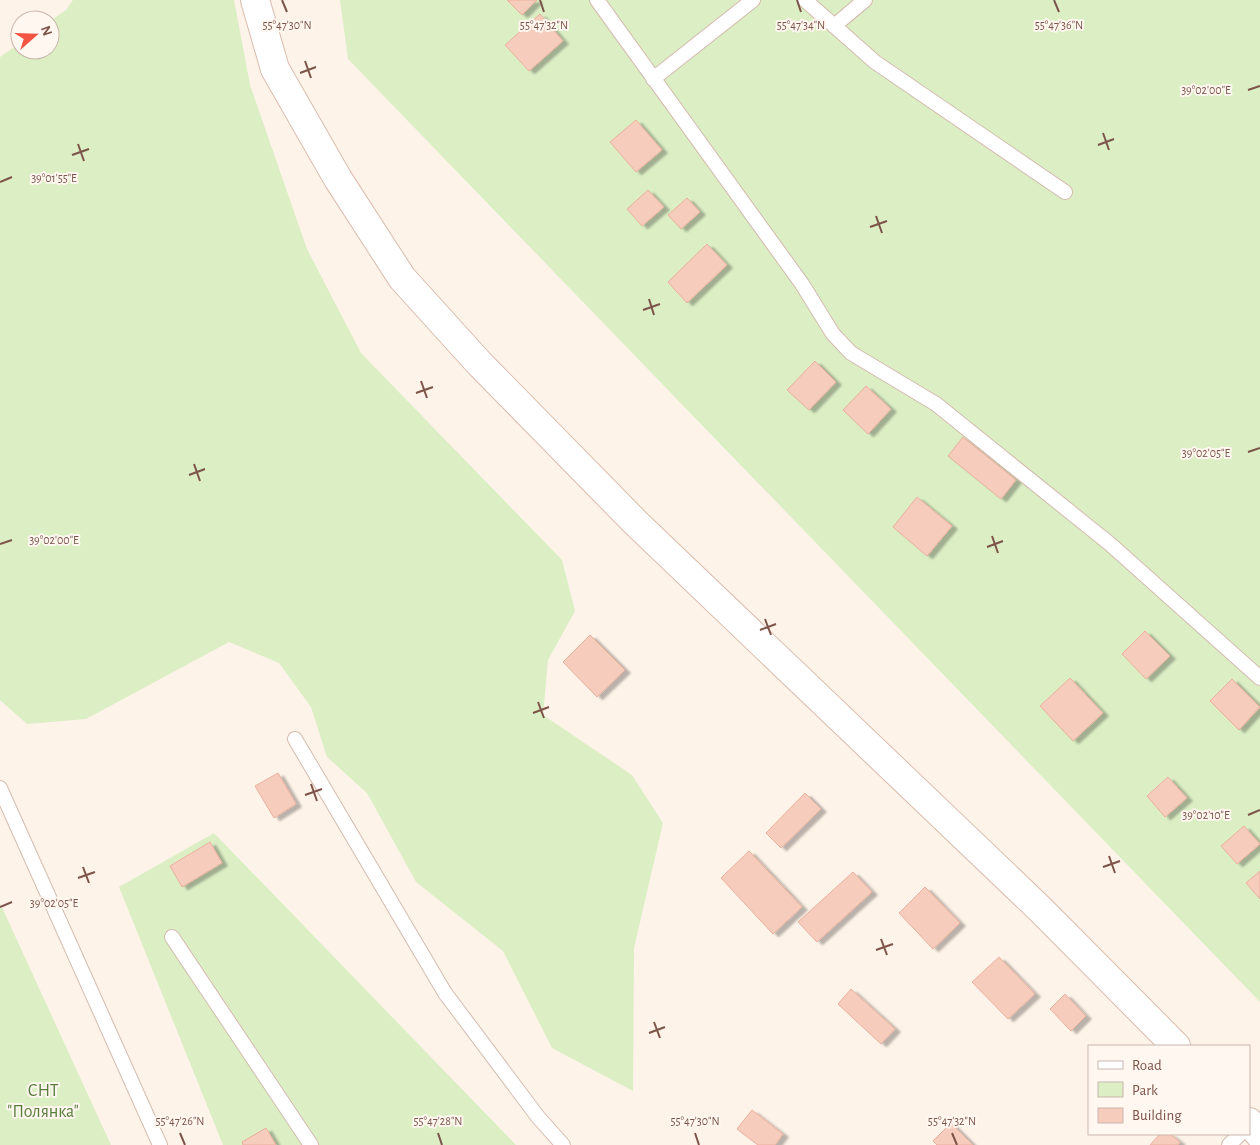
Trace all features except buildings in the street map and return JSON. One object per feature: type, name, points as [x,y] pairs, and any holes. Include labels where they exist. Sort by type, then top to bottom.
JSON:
[{"type":"street","points":[[255,0],[275,69],[338,179],[402,278],[479,363],[636,523],[1040,909],[1175,1045]]},
{"type":"lane","points":[[597,0],[802,284],[832,334],[852,353],[949,414],[1110,544],[1260,678]]},
{"type":"lane","points":[[653,79],[753,0]]},
{"type":"lane","points":[[805,0],[875,62],[1065,192]]},
{"type":"lane","points":[[834,26],[865,0]]},
{"type":"lane","points":[[295,739],[444,993],[538,1117],[563,1145]]},
{"type":"lane","points":[[0,788],[160,1145]]},
{"type":"lane","points":[[172,937],[311,1145]]},
{"type":"lane","points":[[1229,1145],[1241,1135]]},
{"type":"green space","points":[[73,0],[234,0],[250,85],[307,249],[361,353],[562,560],[575,611],[548,660],[543,715],[632,775],[663,823],[634,948],[633,1091],[552,1048],[503,951],[416,882],[367,793],[327,757],[311,707],[279,663],[229,642],[86,719],[27,724],[0,700],[0,57],[10,50],[10,60],[60,60],[60,14],[66,10]]},
{"type":"green space","points":[[340,0],[1260,0],[1260,1002],[348,59]]},
{"type":"green space","points":[[214,833],[516,1145],[223,1145],[119,887]]},
{"type":"green space","name":"СНТ \"Полянка\"","points":[[0,903],[111,1145],[0,1145]]}]
